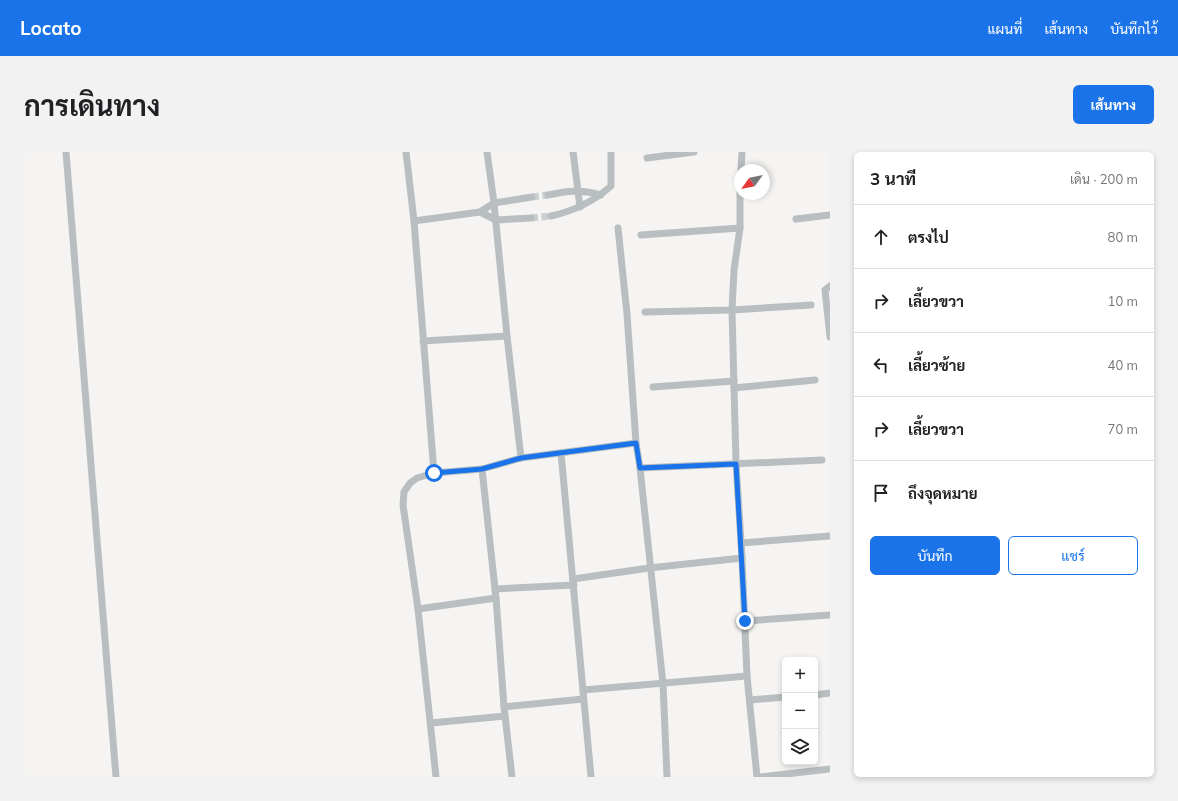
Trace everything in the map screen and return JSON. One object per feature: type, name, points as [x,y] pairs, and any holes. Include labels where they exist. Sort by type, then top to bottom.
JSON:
[{"type":"street","points":[[66,152],[116,777]]},
{"type":"street","points":[[406,152],[414,221],[422,341],[434,473]]},
{"type":"street","points":[[487,152],[496,220],[521,458]]},
{"type":"street","points":[[573,152],[580,207]]},
{"type":"street","points":[[551,216],[568,212],[580,207],[601,195],[611,186],[611,152]]},
{"type":"street","points":[[647,158],[694,152]]},
{"type":"street","points":[[741,164],[742,152]]},
{"type":"street","points":[[548,195],[565,192],[588,191],[601,195]]},
{"type":"street","points":[[414,221],[480,212],[494,203],[532,197]]},
{"type":"street","points":[[740,200],[740,228],[734,270],[732,310],[736,464],[747,676],[757,777]]},
{"type":"street","points":[[480,212],[496,220],[532,218]]},
{"type":"street","points":[[796,219],[830,215]]},
{"type":"street","points":[[618,228],[627,314],[636,443],[640,468],[662,684],[667,777]]},
{"type":"street","points":[[641,235],[740,228]]},
{"type":"street","points":[[830,286],[825,290],[830,337]]},
{"type":"street","points":[[645,312],[732,310],[811,305]]},
{"type":"street","points":[[422,341],[507,336]]},
{"type":"street","points":[[654,388],[815,380]]},
{"type":"street","points":[[436,777],[418,609],[403,505],[404,492],[410,483],[417,478],[434,473],[482,469],[521,458],[636,443]]},
{"type":"street","points":[[561,453],[591,777]]},
{"type":"street","points":[[640,468],[822,460]]},
{"type":"street","points":[[482,469],[496,598],[504,707],[512,777]]},
{"type":"street","points":[[741,543],[830,536]]},
{"type":"street","points":[[495,589],[573,582],[650,568],[742,558]]},
{"type":"street","points":[[418,609],[496,598]]},
{"type":"street","points":[[745,621],[830,615]]},
{"type":"street","points":[[583,690],[747,676]]},
{"type":"street","points":[[818,695],[830,693]]},
{"type":"street","points":[[750,700],[782,697]]},
{"type":"street","points":[[504,707],[583,699]]},
{"type":"street","points":[[431,723],[505,716]]},
{"type":"street","points":[[760,777],[830,769]]},
{"type":"tunnel","points":[[532,197],[548,195]]},
{"type":"tunnel","points":[[531,218],[551,216]]},
{"type":"route","points":[[434,473],[482,469],[521,458],[636,443],[640,468],[736,464],[745,621]]}]
